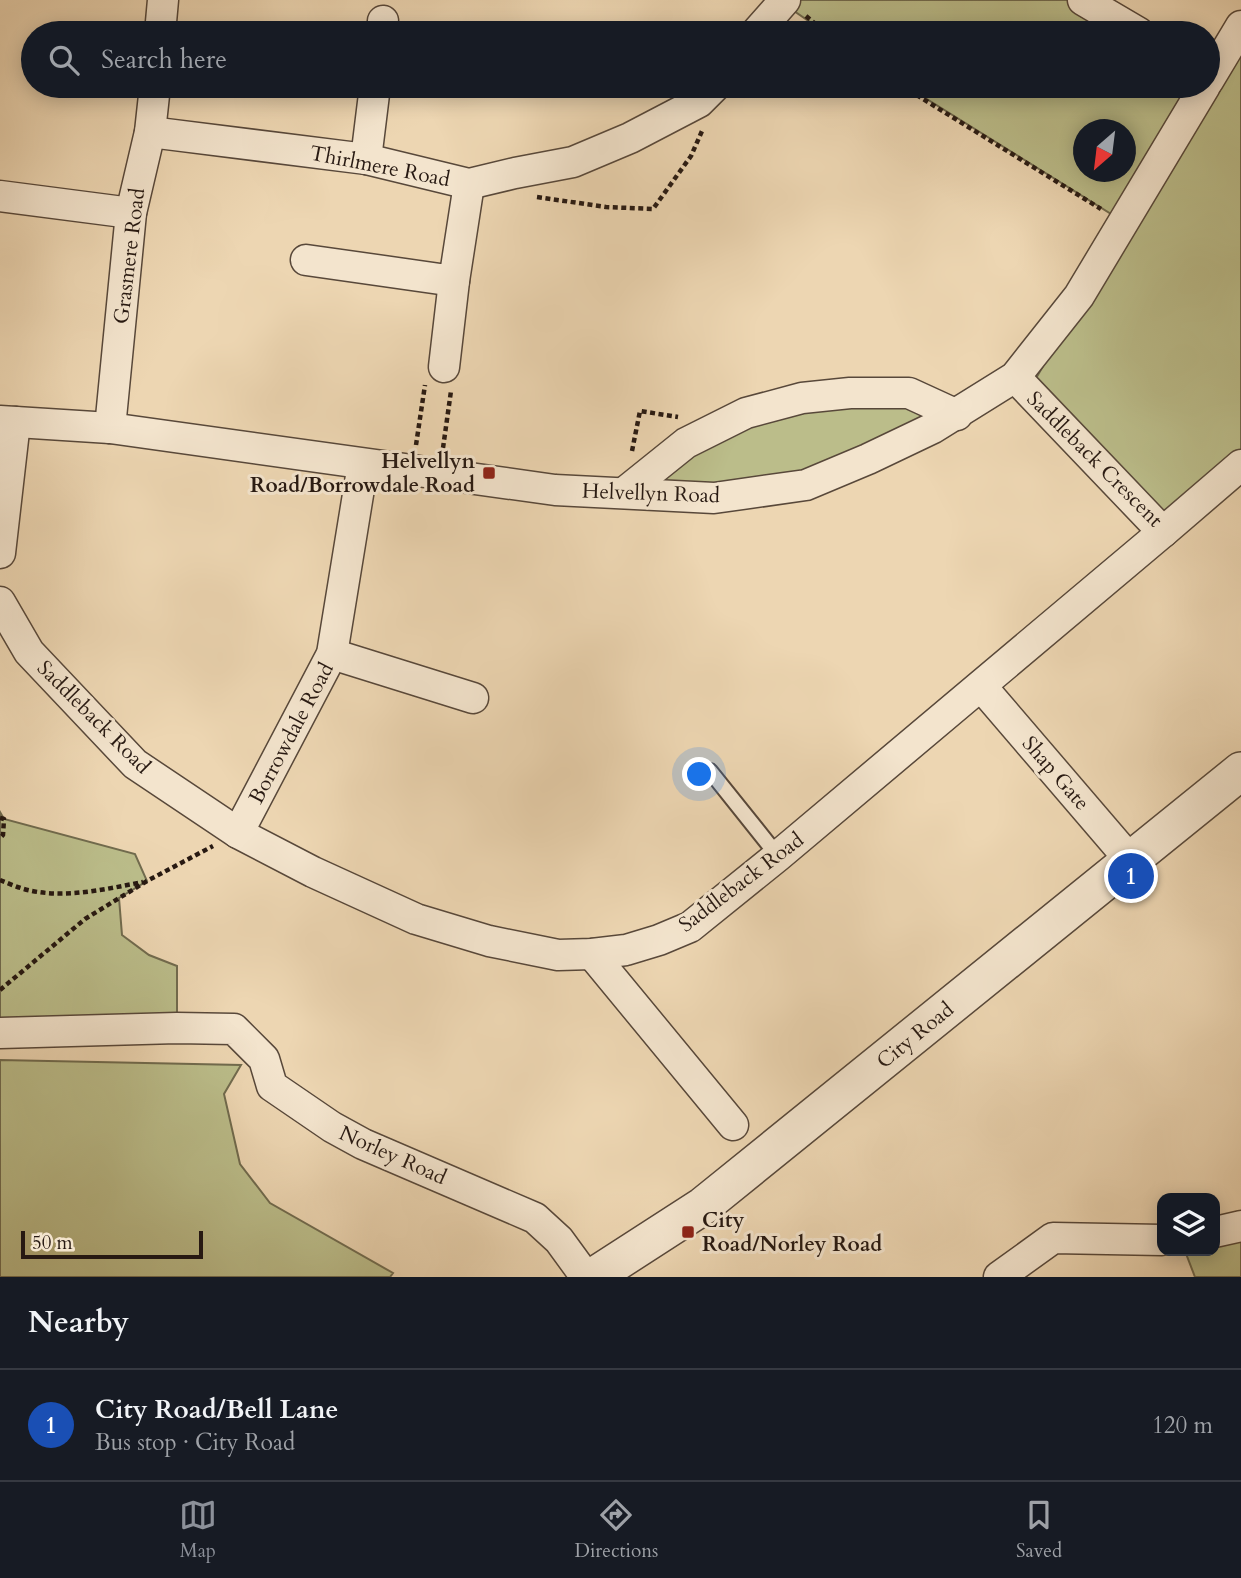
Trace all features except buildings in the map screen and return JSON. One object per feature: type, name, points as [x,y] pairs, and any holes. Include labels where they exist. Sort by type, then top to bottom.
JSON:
[{"type":"street","points":[[161,21],[163,0]]},
{"type":"street","points":[[767,21],[785,0]]},
{"type":"street","points":[[1083,0],[1119,21]]},
{"type":"street","name":"Helvellyn Road","points":[[1220,60],[1241,26]]},
{"type":"street","name":"Grasmere Road","points":[[110,428],[131,213],[150,132],[154,98]]},
{"type":"street","points":[[366,159],[374,98]]},
{"type":"street","name":"Thirlmere Road","points":[[150,132],[366,159],[469,184],[573,162],[630,138],[703,98]]},
{"type":"street","name":"Helvellyn Road","points":[[7,421],[110,428],[555,490],[714,498],[806,485],[868,459],[957,415],[1015,377],[1079,296],[1197,98]]},
{"type":"street","points":[[444,366],[469,184]]},
{"type":"street","points":[[0,196],[131,213]]},
{"type":"street","points":[[306,260],[454,281]]},
{"type":"street","name":"Saddleback Crescent","points":[[1015,377],[1163,532],[1241,465]]},
{"type":"street","points":[[625,492],[686,443],[746,413],[802,398],[850,393],[909,393],[957,415]]},
{"type":"street","points":[[0,553],[7,421]]},
{"type":"street","name":"Borrowdale Road","points":[[237,832],[332,654],[363,464]]},
{"type":"street","name":"Saddleback Road","points":[[0,602],[29,652],[135,764],[237,832],[313,872],[416,919],[489,941],[558,955],[592,954],[626,950],[690,927],[1163,532]]},
{"type":"street","points":[[332,654],[473,698]]},
{"type":"street","name":"Shap Gate","points":[[981,686],[1131,861]]},
{"type":"street","name":"City Road","points":[[593,1277],[703,1206],[1209,796],[1237,784]]},
{"type":"street","points":[[592,954],[733,1125]]},
{"type":"street","name":"Norley Road","points":[[0,1033],[234,1029],[264,1059],[272,1086],[332,1127],[363,1144],[535,1218],[559,1240],[586,1277]]},
{"type":"street","points":[[1220,1231],[1241,1226]]},
{"type":"street","points":[[999,1277],[1053,1238],[1157,1240]]},
{"type":"lane","points":[[710,771],[778,856]]},
{"type":"path","points":[[921,98],[1081,199],[1124,222]]},
{"type":"path","points":[[528,196],[606,207],[653,209],[691,156],[706,121]]},
{"type":"path","points":[[428,364],[454,369],[426,472],[428,364]]},
{"type":"path","points":[[0,818],[4,819],[3,835],[0,838]]},
{"type":"path","points":[[0,990],[85,919],[147,881],[237,832]]},
{"type":"path","points":[[0,880],[31,891],[64,894],[98,891],[147,881]]},
{"type":"green space","points":[[778,0],[1082,0],[1118,21],[809,21]]},
{"type":"green space","points":[[1241,26],[1241,463],[1173,523],[1028,392],[1199,98],[1220,98],[1220,62]]},
{"type":"green space","points":[[925,98],[1188,98],[1124,222]]},
{"type":"green space","points":[[909,393],[957,415],[833,473],[625,492],[724,424]]},
{"type":"green space","points":[[0,812],[4,819],[135,854],[147,881],[119,898],[122,935],[149,955],[177,966],[177,1028],[0,1033]]},
{"type":"green space","points":[[0,1060],[241,1065],[224,1094],[240,1164],[270,1203],[393,1273],[390,1277],[0,1277]]},
{"type":"green space","points":[[1241,1226],[1241,1277],[1195,1277],[1187,1256],[1220,1256],[1220,1231]]},
{"type":"place","name":"Helvellyn Road/Borrowdale Road","points":[[489,473]]},
{"type":"place","name":"City Road/Bell Lane","points":[[1131,876]]},
{"type":"place","name":"City Road/Norley Road","points":[[688,1232]]}]
